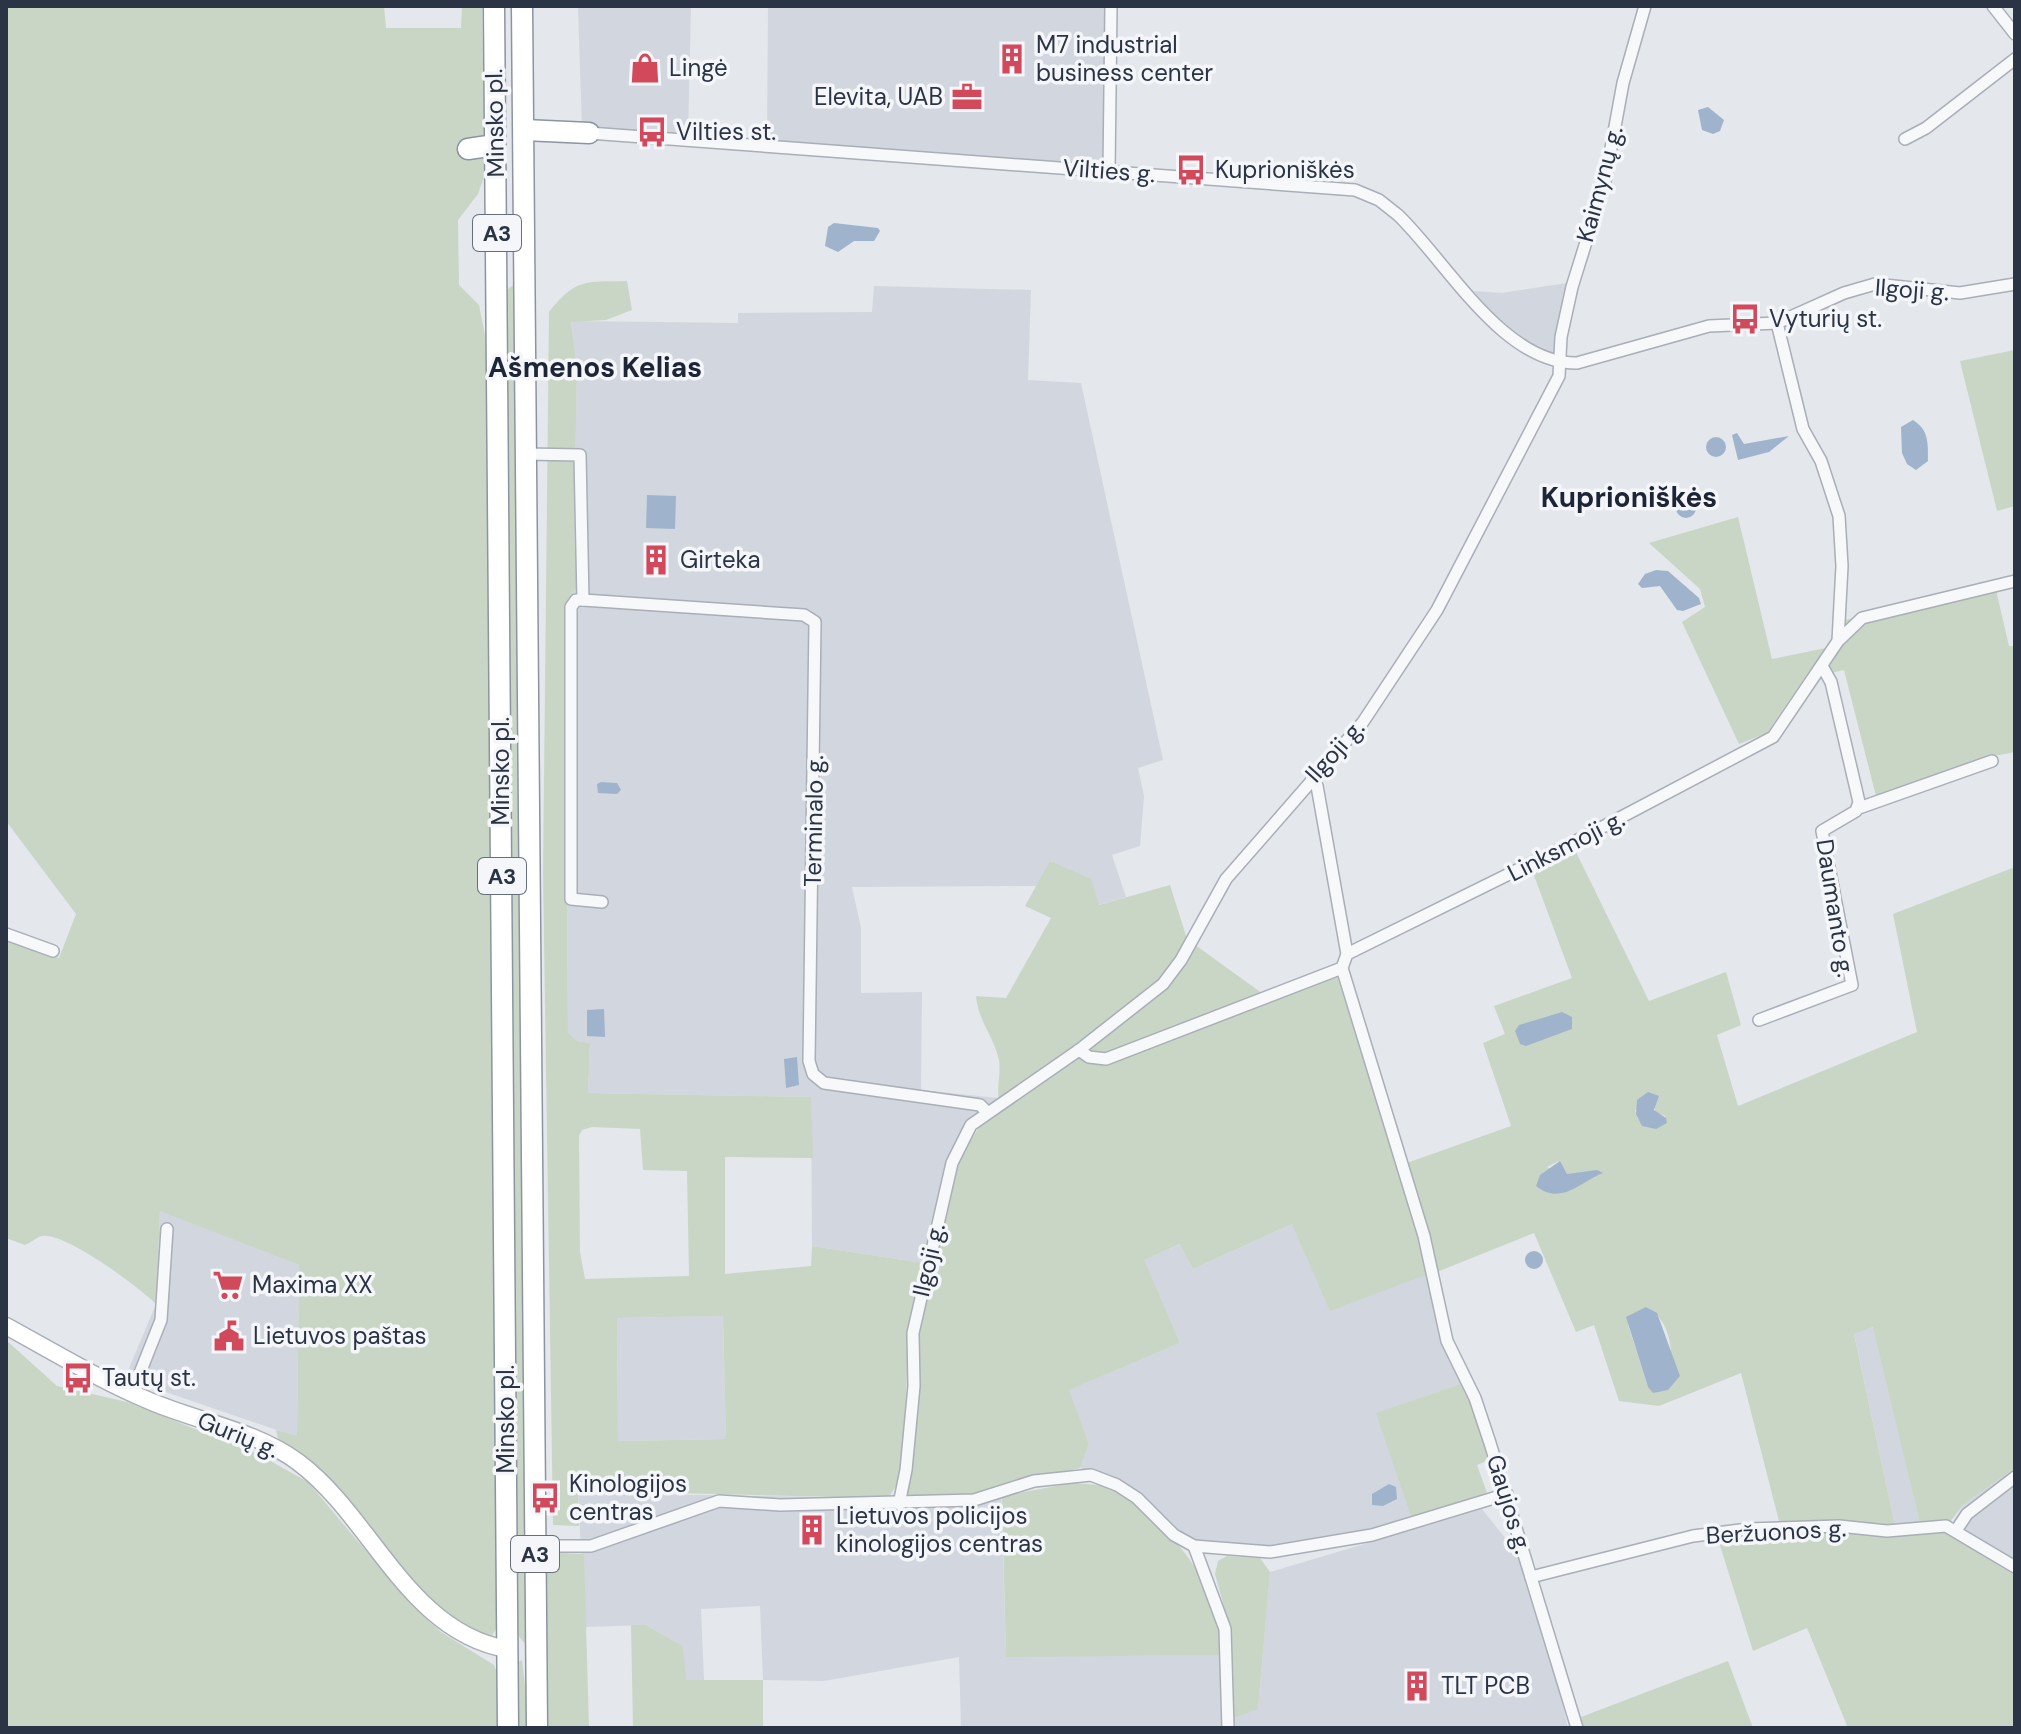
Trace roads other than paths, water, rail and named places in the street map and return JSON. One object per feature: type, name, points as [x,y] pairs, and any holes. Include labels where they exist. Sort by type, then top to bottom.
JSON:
[{"type":"highway","name":"Minsko pl.","points":[[494,6],[508,1728]]},
{"type":"highway","name":"Minsko pl.","points":[[522,6],[537,1728]]},
{"type":"highway","points":[[524,130],[589,133]]},
{"type":"highway","points":[[468,149],[495,145]]},
{"type":"highway","points":[[496,172],[504,205],[505,255],[514,274],[525,280]]},
{"type":"highway","points":[[507,1649],[526,1657],[537,1676]]},
{"type":"street","points":[[1109,171],[1111,6]]},
{"type":"street","name":"Kaimynų g.","points":[[1561,363],[1561,337],[1572,287],[1605,181],[1623,83],[1645,6]]},
{"type":"street","points":[[1993,6],[2015,34]]},
{"type":"street","points":[[1905,139],[1926,128],[2015,59]]},
{"type":"street","name":"Vilties g.","points":[[589,133],[1347,189],[1368,194],[1411,227],[1506,333],[1537,355],[1561,363]]},
{"type":"street","name":"Ilgoji g.","points":[[899,1504],[906,1470],[914,1386],[913,1333],[952,1163],[971,1125],[1079,1050],[1163,984],[1181,960],[1226,879],[1363,722],[1437,610],[1555,386],[1561,363],[1577,363],[1713,325],[1777,323],[1844,293],[1875,284],[1960,293],[2015,284]]},
{"type":"street","points":[[1777,323],[1803,429],[1821,461],[1839,516],[1838,641]]},
{"type":"street","points":[[526,454],[580,455],[583,600],[576,600],[571,607],[571,899],[602,902]]},
{"type":"street","points":[[1840,599],[1846,609],[1862,618],[2015,581]]},
{"type":"street","name":"Terminalo g.","points":[[583,600],[804,615],[815,622],[809,1061],[813,1074],[824,1083],[980,1105],[987,1112]]},
{"type":"street","name":"Linksmoji g.","points":[[1347,954],[1603,828],[1764,743],[1786,722],[1838,641],[1862,618]]},
{"type":"street","name":"Daumanto g.","points":[[1759,1020],[1852,985],[1822,831],[1859,808],[1831,682],[1822,666]]},
{"type":"street","points":[[1859,808],[1992,761]]},
{"type":"street","points":[[1079,1050],[1089,1057],[1106,1059],[1342,968],[1347,954],[1317,786],[1312,778]]},
{"type":"street","points":[[6,934],[53,951]]},
{"type":"street","name":"Gaujos g.","points":[[1342,968],[1424,1236],[1447,1341],[1475,1398],[1577,1728]]},
{"type":"street","points":[[132,1393],[161,1320],[167,1229]]},
{"type":"street","name":"Gurių g.","points":[[6,1326],[132,1393],[265,1442],[299,1463],[333,1496],[401,1579],[434,1610],[477,1643],[507,1649]]},
{"type":"street","points":[[535,1546],[591,1546],[719,1501],[899,1504],[974,1500],[1034,1481],[1091,1475],[1117,1485],[1137,1498],[1174,1535],[1194,1546],[1270,1552],[1327,1545],[1507,1494]]},
{"type":"street","points":[[2015,1477],[1967,1514],[1957,1529],[2015,1567]]},
{"type":"street","name":"Beržuonos g.","points":[[1531,1577],[1693,1536],[1748,1529],[1839,1526],[1887,1531],[1946,1526],[1957,1529]]},
{"type":"street","points":[[1194,1546],[1225,1629],[1228,1728]]},
{"type":"water","points":[[1708,107],[1724,120],[1720,131],[1713,134],[1702,130],[1698,110]]},
{"type":"water","points":[[834,223],[878,228],[880,231],[874,241],[854,241],[838,252],[825,246],[828,227]]},
{"type":"water","points":[[1913,420],[1925,433],[1928,448],[1928,461],[1916,470],[1907,464],[1902,453],[1901,427]]},
{"type":"water","points":[[1737,433],[1744,444],[1789,436],[1769,452],[1738,460],[1732,435]]},
{"type":"water","points":[[1716,437],[1723,440],[1726,447],[1723,454],[1716,457],[1709,454],[1706,447],[1709,440]]},
{"type":"water","points":[[647,495],[676,496],[675,529],[646,528]]},
{"type":"water","points":[[1682,498],[1690,498],[1696,508],[1690,518],[1682,518],[1676,512],[1676,504]]},
{"type":"water","points":[[1656,570],[1668,571],[1699,598],[1701,604],[1683,611],[1677,610],[1660,586],[1642,588],[1638,584],[1645,574]]},
{"type":"water","points":[[617,783],[621,790],[617,794],[598,793],[597,784]]},
{"type":"water","points":[[604,1009],[605,1037],[587,1036],[587,1010]]},
{"type":"water","points":[[1562,1012],[1572,1017],[1572,1029],[1526,1046],[1520,1044],[1515,1031],[1519,1025]]},
{"type":"water","points":[[797,1057],[799,1085],[786,1088],[784,1059]]},
{"type":"water","points":[[1648,1092],[1659,1096],[1654,1110],[1666,1118],[1667,1123],[1656,1129],[1642,1126],[1636,1114],[1637,1100]]},
{"type":"water","points":[[1560,1161],[1567,1174],[1597,1170],[1603,1173],[1562,1193],[1545,1192],[1536,1186],[1540,1175]]},
{"type":"water","points":[[1530,1251],[1538,1251],[1543,1260],[1541,1267],[1530,1269],[1525,1264],[1525,1256]]},
{"type":"water","points":[[1646,1307],[1657,1313],[1680,1376],[1668,1390],[1653,1393],[1648,1387],[1626,1317]]},
{"type":"water","points":[[1389,1484],[1396,1487],[1397,1499],[1383,1506],[1372,1505],[1372,1494]]},
{"type":"place","name":"M7 industrial business center","points":[[1012,59]]},
{"type":"place","name":"Lingė","points":[[645,68]]},
{"type":"place","name":"Elevita, UAB","points":[[967,97]]},
{"type":"place","name":"Vilties st.","points":[[652,132]]},
{"type":"place","name":"Kuprioniškės","points":[[1191,170]]},
{"type":"place","name":"Vyturių st.","points":[[1745,319]]},
{"type":"place","name":"Girteka","points":[[656,560]]},
{"type":"place","name":"Maxima XX","points":[[228,1285]]},
{"type":"place","name":"Lietuvos paštas","points":[[229,1336]]},
{"type":"place","name":"Tautų st.","points":[[78,1378]]},
{"type":"place","name":"Kinologijos centras","points":[[545,1498]]},
{"type":"place","name":"Lietuvos policijos kinologijos centras","points":[[812,1530]]},
{"type":"place","name":"TLT PCB","points":[[1417,1686]]},
{"type":"district","name":"Ašmenos Kelias","points":[[595,367]]},
{"type":"district","name":"Kuprioniškės","points":[[1629,497]]}]
